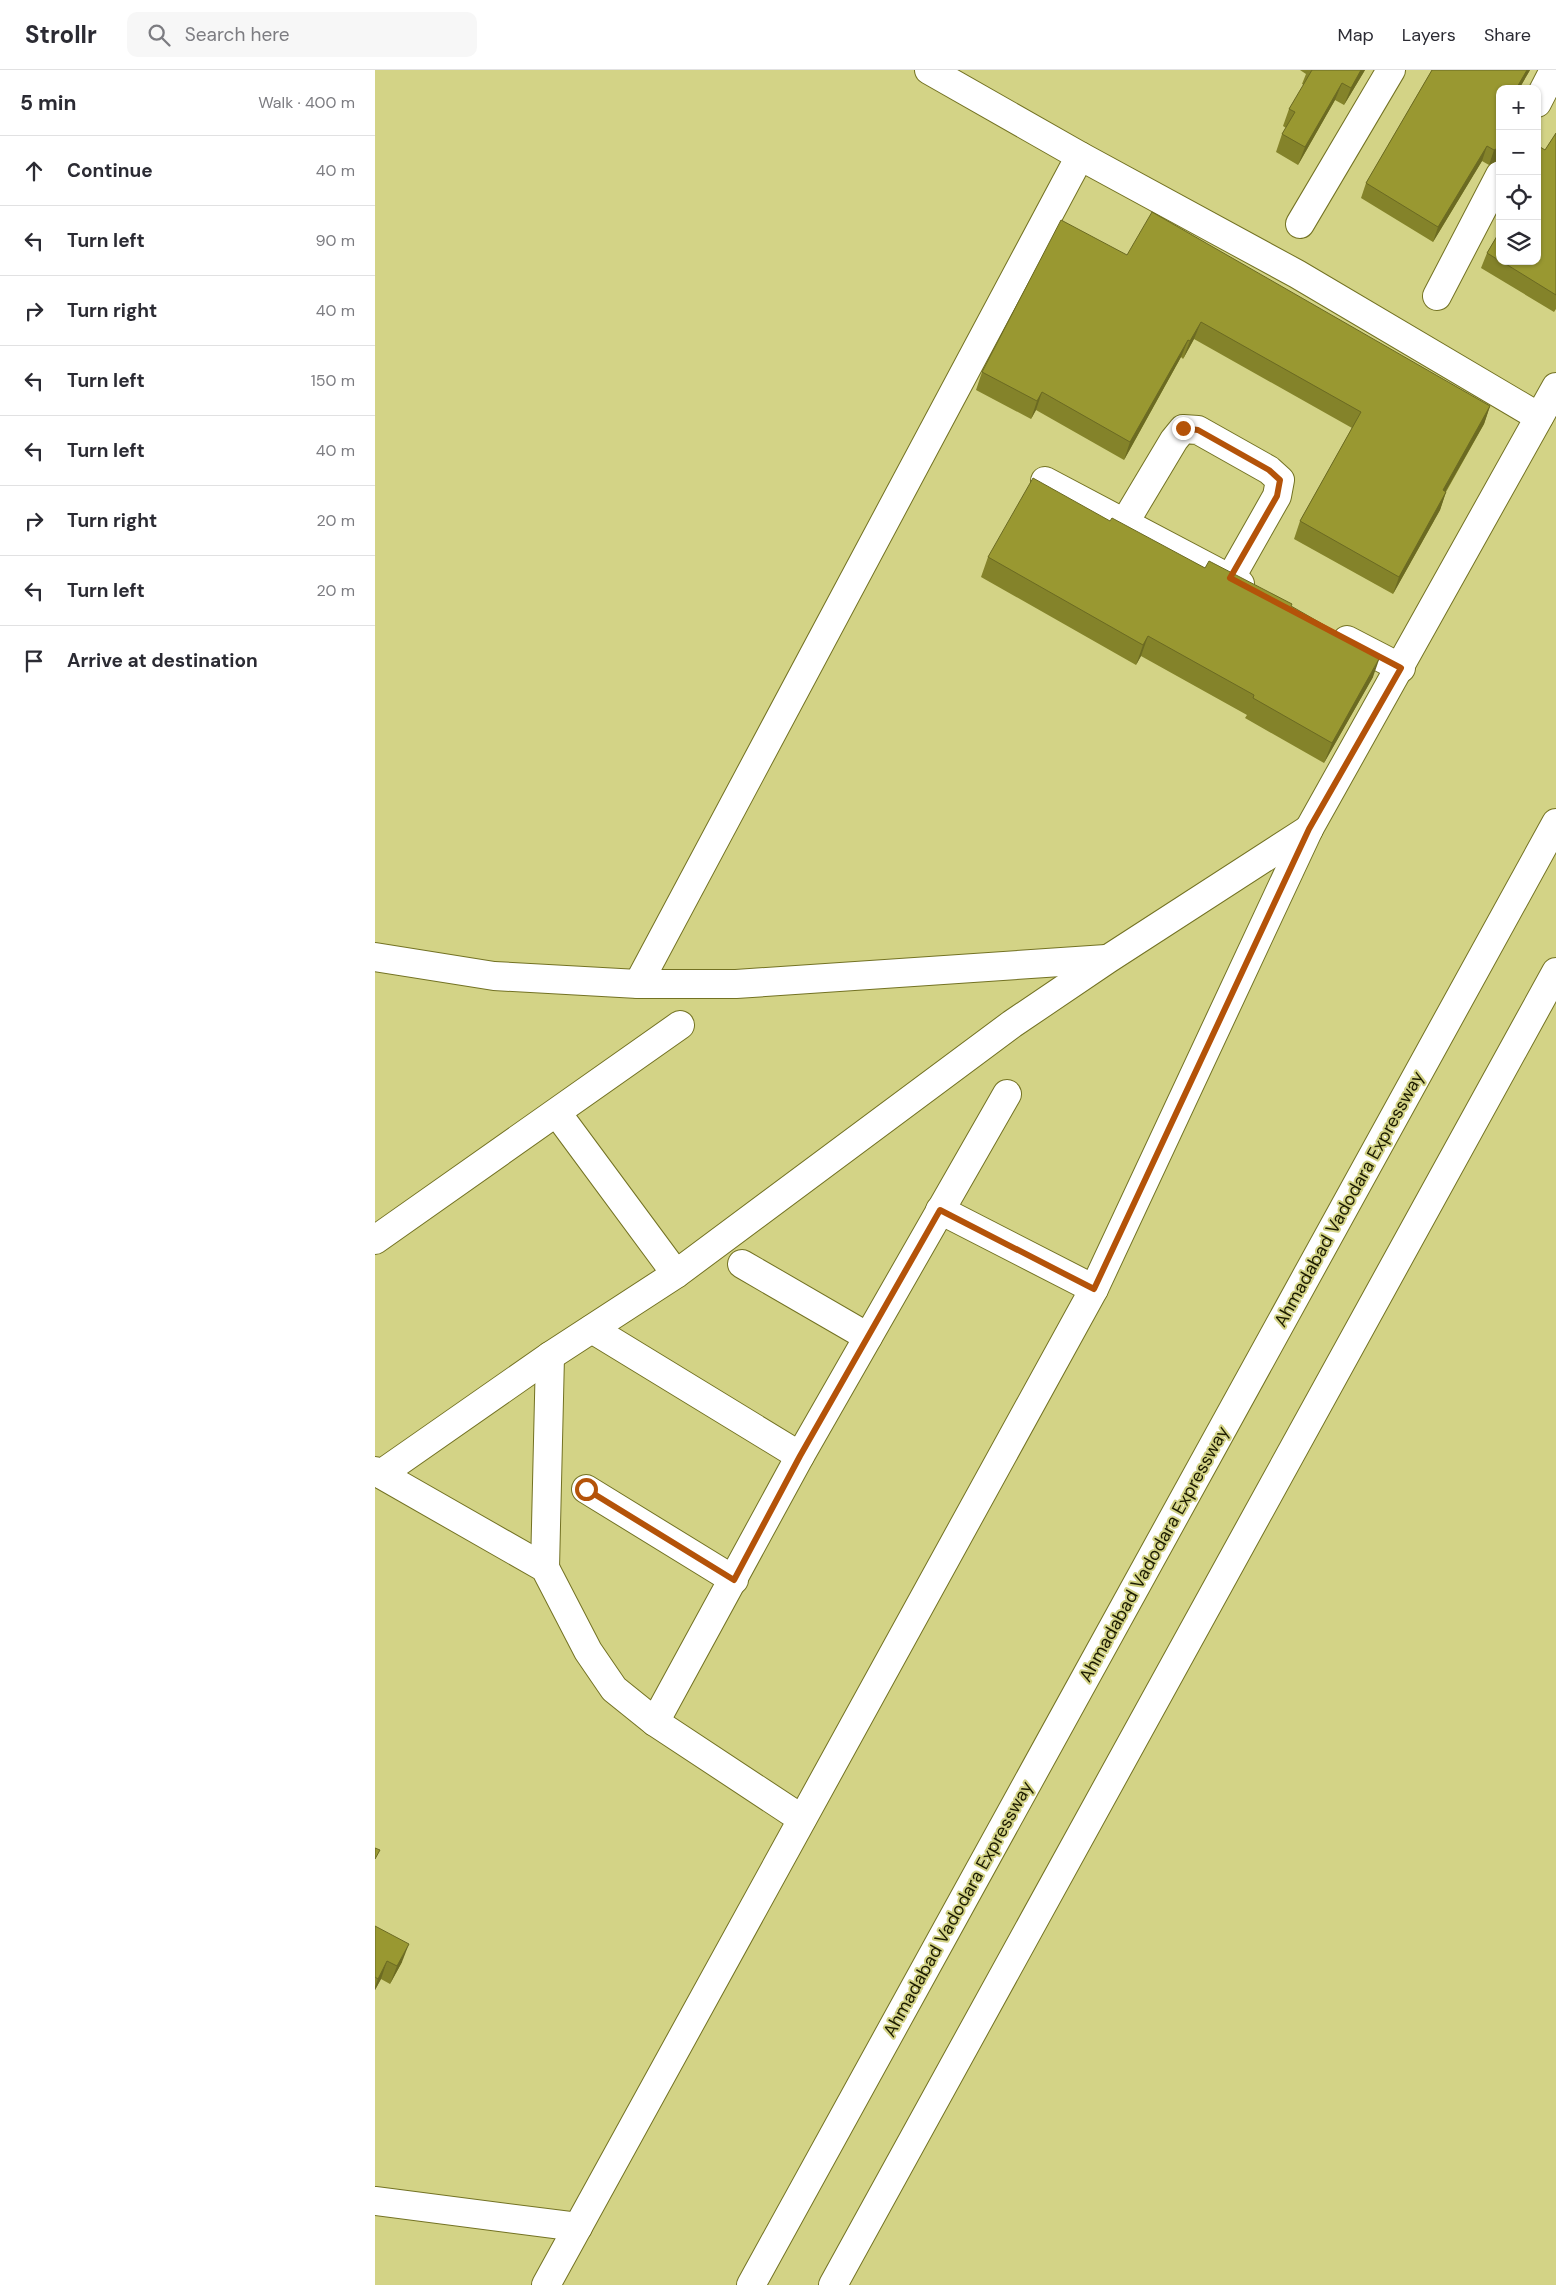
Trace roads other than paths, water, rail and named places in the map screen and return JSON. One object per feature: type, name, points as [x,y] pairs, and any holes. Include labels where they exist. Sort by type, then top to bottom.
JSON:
[{"type":"main road","points":[[929,70],[1080,156],[1297,274],[1539,417]]},
{"type":"main road","points":[[1300,224],[1391,70]]},
{"type":"main road","points":[[1541,96],[1555,70]]},
{"type":"main road","points":[[638,984],[1080,156]]},
{"type":"main road","points":[[1437,296],[1496,183]]},
{"type":"main road","points":[[546,2285],[1094,1289],[1309,829],[1401,668],[1556,386]]},
{"type":"main road","points":[[1125,522],[1183,428],[1198,430],[1269,470],[1280,480],[1277,496],[1230,578]]},
{"type":"main road","points":[[1045,481],[1264,596]]},
{"type":"main road","points":[[1323,628],[1401,668]]},
{"type":"main road","name":"Ahmadabad Vadodara Expressway","points":[[751,2285],[1556,823]]},
{"type":"main road","points":[[545,1568],[378,1473],[550,1356],[676,1274],[1012,1024],[1108,959],[1309,829]]},
{"type":"main road","points":[[375,957],[494,976],[638,984],[736,984],[1108,959]]},
{"type":"main road","points":[[833,2285],[1556,972]]},
{"type":"main road","points":[[375,1240],[680,1025]]},
{"type":"main road","points":[[655,1722],[800,1456],[1007,1094]]},
{"type":"main road","points":[[557,1113],[676,1274]]},
{"type":"main road","points":[[940,1210],[1094,1289]]},
{"type":"main road","points":[[742,1264],[868,1337]]},
{"type":"main road","points":[[592,1329],[800,1456]]},
{"type":"main road","points":[[550,1356],[545,1568],[588,1651],[614,1689],[655,1722],[802,1819]]},
{"type":"main road","points":[[586,1489],[734,1580]]},
{"type":"main road","points":[[375,2201],[578,2228]]}]
